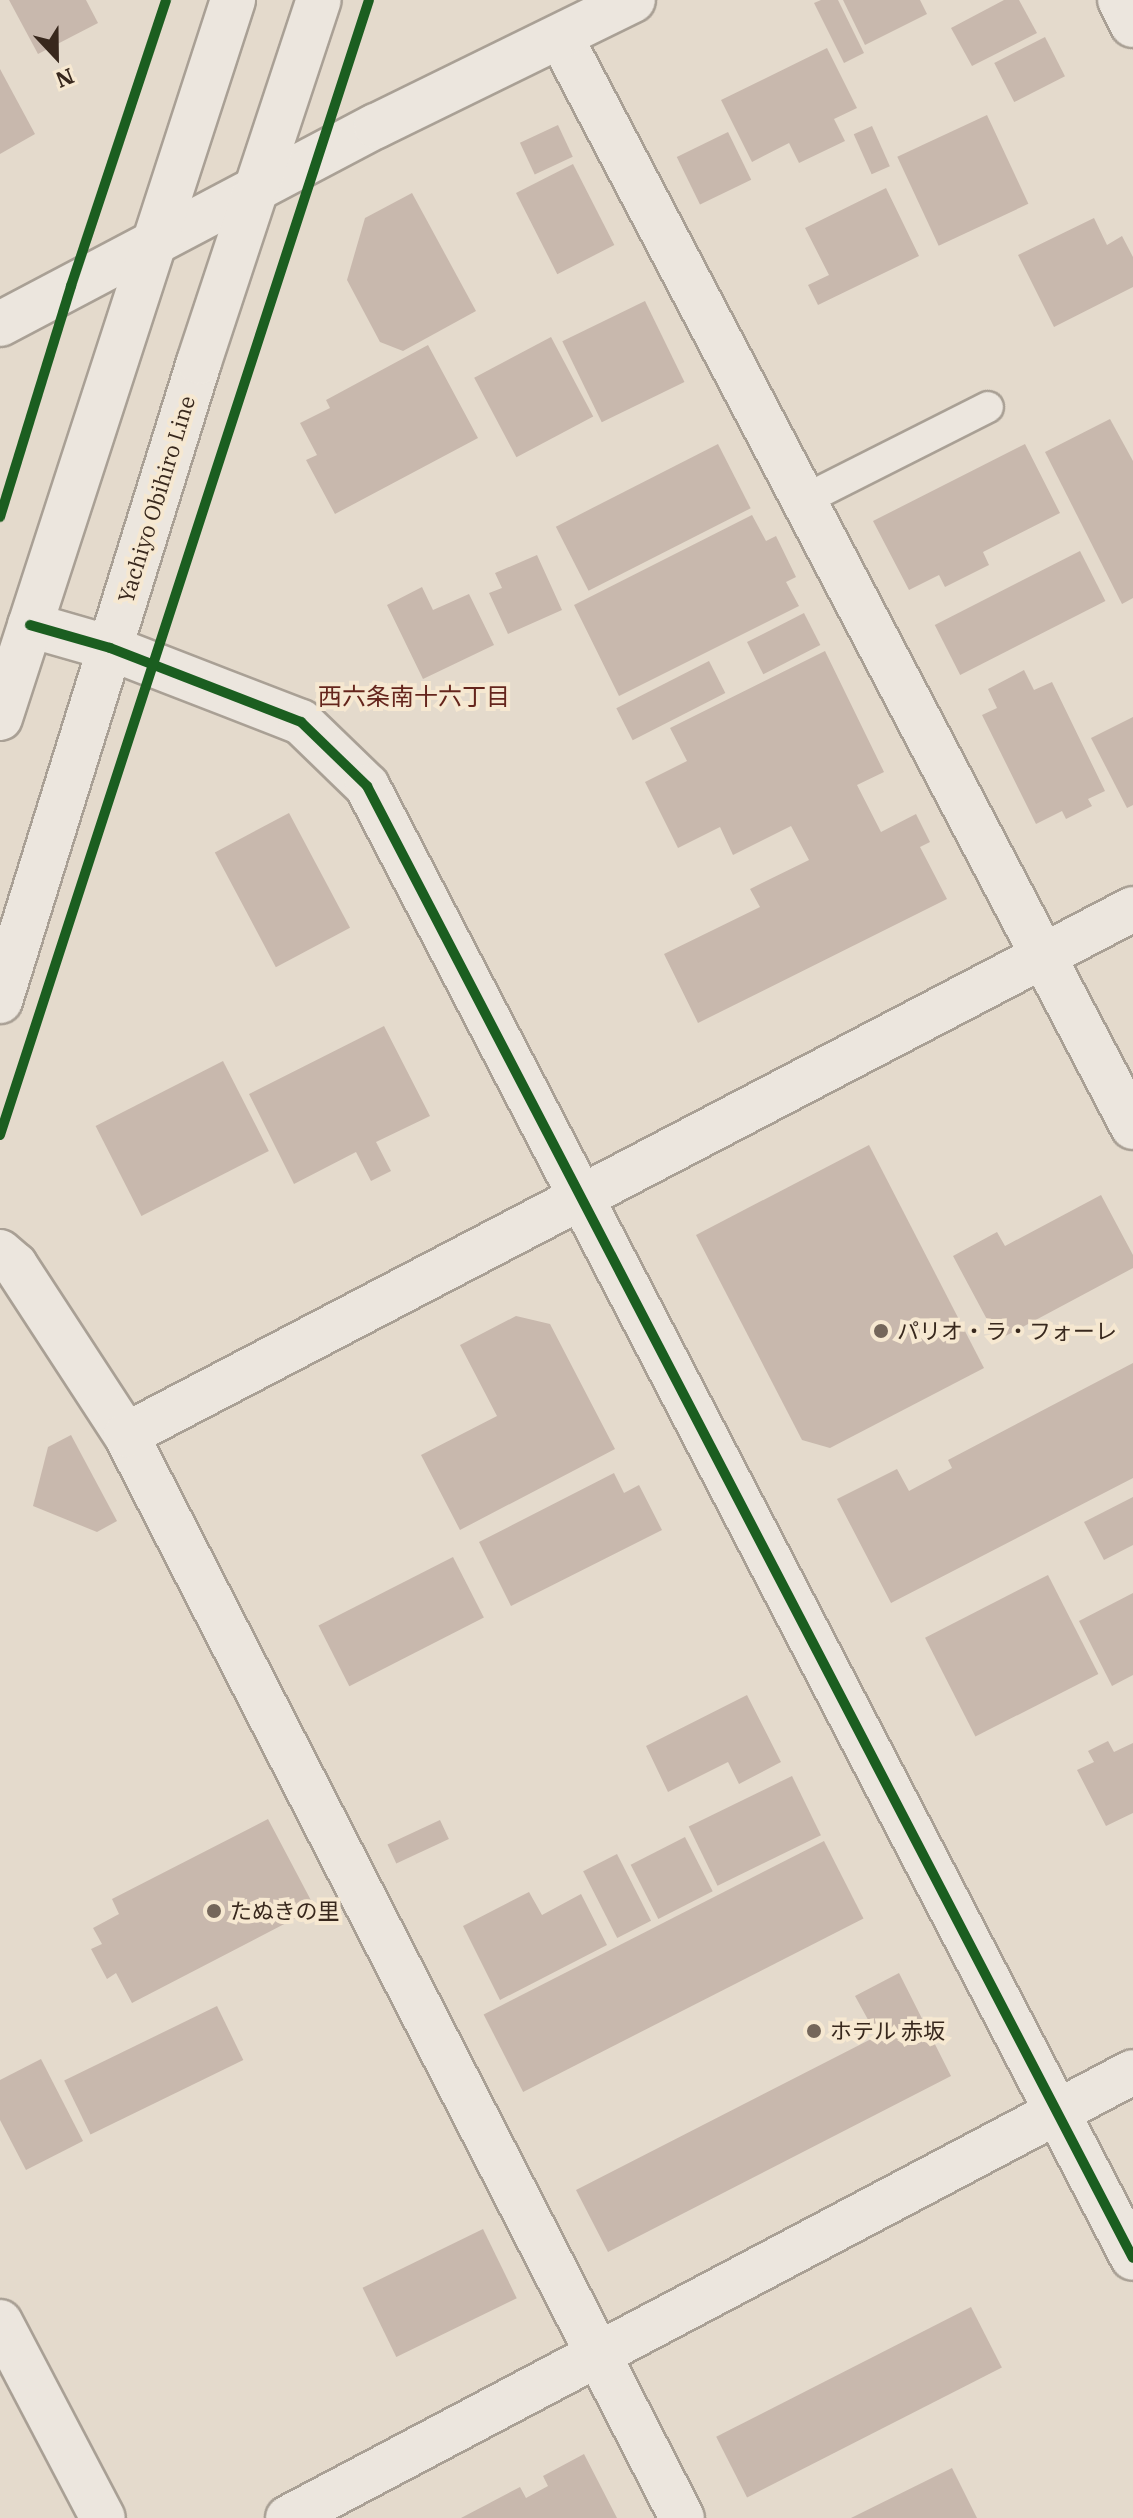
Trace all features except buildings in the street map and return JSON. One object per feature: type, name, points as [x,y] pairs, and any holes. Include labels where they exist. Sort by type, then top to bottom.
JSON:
[{"type":"street","points":[[0,718],[233,0]]},
{"type":"street","name":"Yachiyo Obihiro Line","points":[[0,1001],[255,191],[319,0]]},
{"type":"street","points":[[0,324],[376,126],[561,38],[633,0]]},
{"type":"street","points":[[1120,0],[1133,25]]},
{"type":"street","points":[[561,38],[1133,1127]]},
{"type":"street","points":[[30,625],[110,648],[301,722],[367,786],[1133,2258]]},
{"type":"street","points":[[126,1435],[1133,909]]},
{"type":"street","points":[[0,1252],[15,1265],[126,1435],[682,2518]]},
{"type":"street","points":[[288,2518],[1133,2072]]},
{"type":"street","points":[[0,2322],[103,2518]]},
{"type":"lane","points":[[804,500],[988,407]]},
{"type":"cycle path","points":[[0,517],[71,286],[166,0]]},
{"type":"cycle path","points":[[0,1135],[369,0]]},
{"type":"cycle path","points":[[30,625],[110,648],[301,722],[367,786],[1133,2258]]},
{"type":"place","name":"パリオ・ラ・フォーレ","points":[[881,1331]]},
{"type":"place","name":"たぬきの里","points":[[214,1911]]},
{"type":"place","name":"ホテル 赤坂","points":[[814,2031]]},
{"type":"district","name":"西六条南十六丁目","points":[[414,697]]}]
